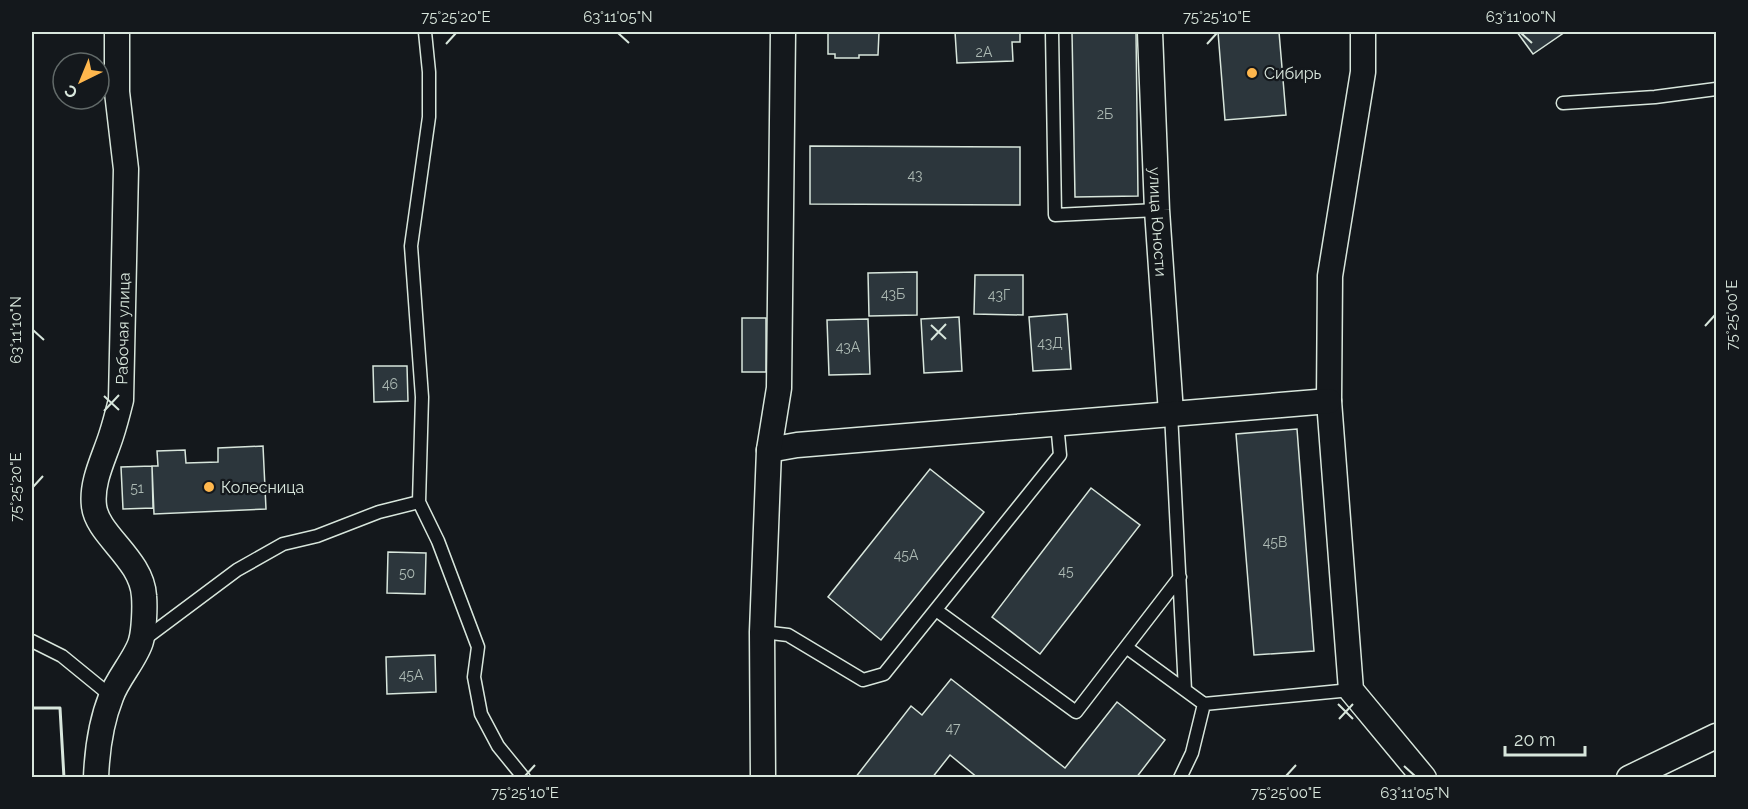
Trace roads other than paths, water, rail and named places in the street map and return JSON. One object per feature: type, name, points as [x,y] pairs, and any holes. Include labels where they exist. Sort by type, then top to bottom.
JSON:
[{"type":"street","name":"Рабочая улица","points":[[96,777],[101,734],[111,696],[141,642],[144,594],[138,572],[100,522],[94,507],[100,465],[112,434],[121,400],[126,169],[117,92],[117,32]]},
{"type":"street","points":[[763,777],[762,632],[769,450],[779,388],[783,32]]},
{"type":"street","name":"улица Юности","points":[[1150,32],[1157,210],[1171,413]]},
{"type":"street","points":[[1363,32],[1362,72],[1331,267],[1329,401],[1351,690],[1424,777]]},
{"type":"street","points":[[769,450],[797,445],[1329,401]]},
{"type":"street","points":[[1629,777],[1716,736]]},
{"type":"lane","points":[[425,32],[429,72],[429,117],[411,246],[422,397],[419,502],[438,541],[478,647],[474,677],[482,714],[498,746],[524,777]]},
{"type":"lane","points":[[1052,32],[1055,215],[1157,210]]},
{"type":"lane","points":[[1563,103],[1655,98],[1716,89]]},
{"type":"lane","points":[[1171,413],[1185,690]]},
{"type":"lane","points":[[762,632],[788,635],[863,680],[884,674],[1060,455],[1057,423]]},
{"type":"lane","points":[[141,642],[237,570],[283,544],[317,536],[379,512],[419,502]]},
{"type":"lane","points":[[936,610],[1076,712],[1180,577]]},
{"type":"lane","points":[[32,641],[62,656],[111,696]]},
{"type":"lane","points":[[1126,647],[1204,704],[1351,690]]},
{"type":"lane","points":[[1180,777],[1192,753],[1204,704]]},
{"type":"place","name":"Сибирь","points":[[1252,73]]},
{"type":"place","name":"Колесница","points":[[209,487]]}]
